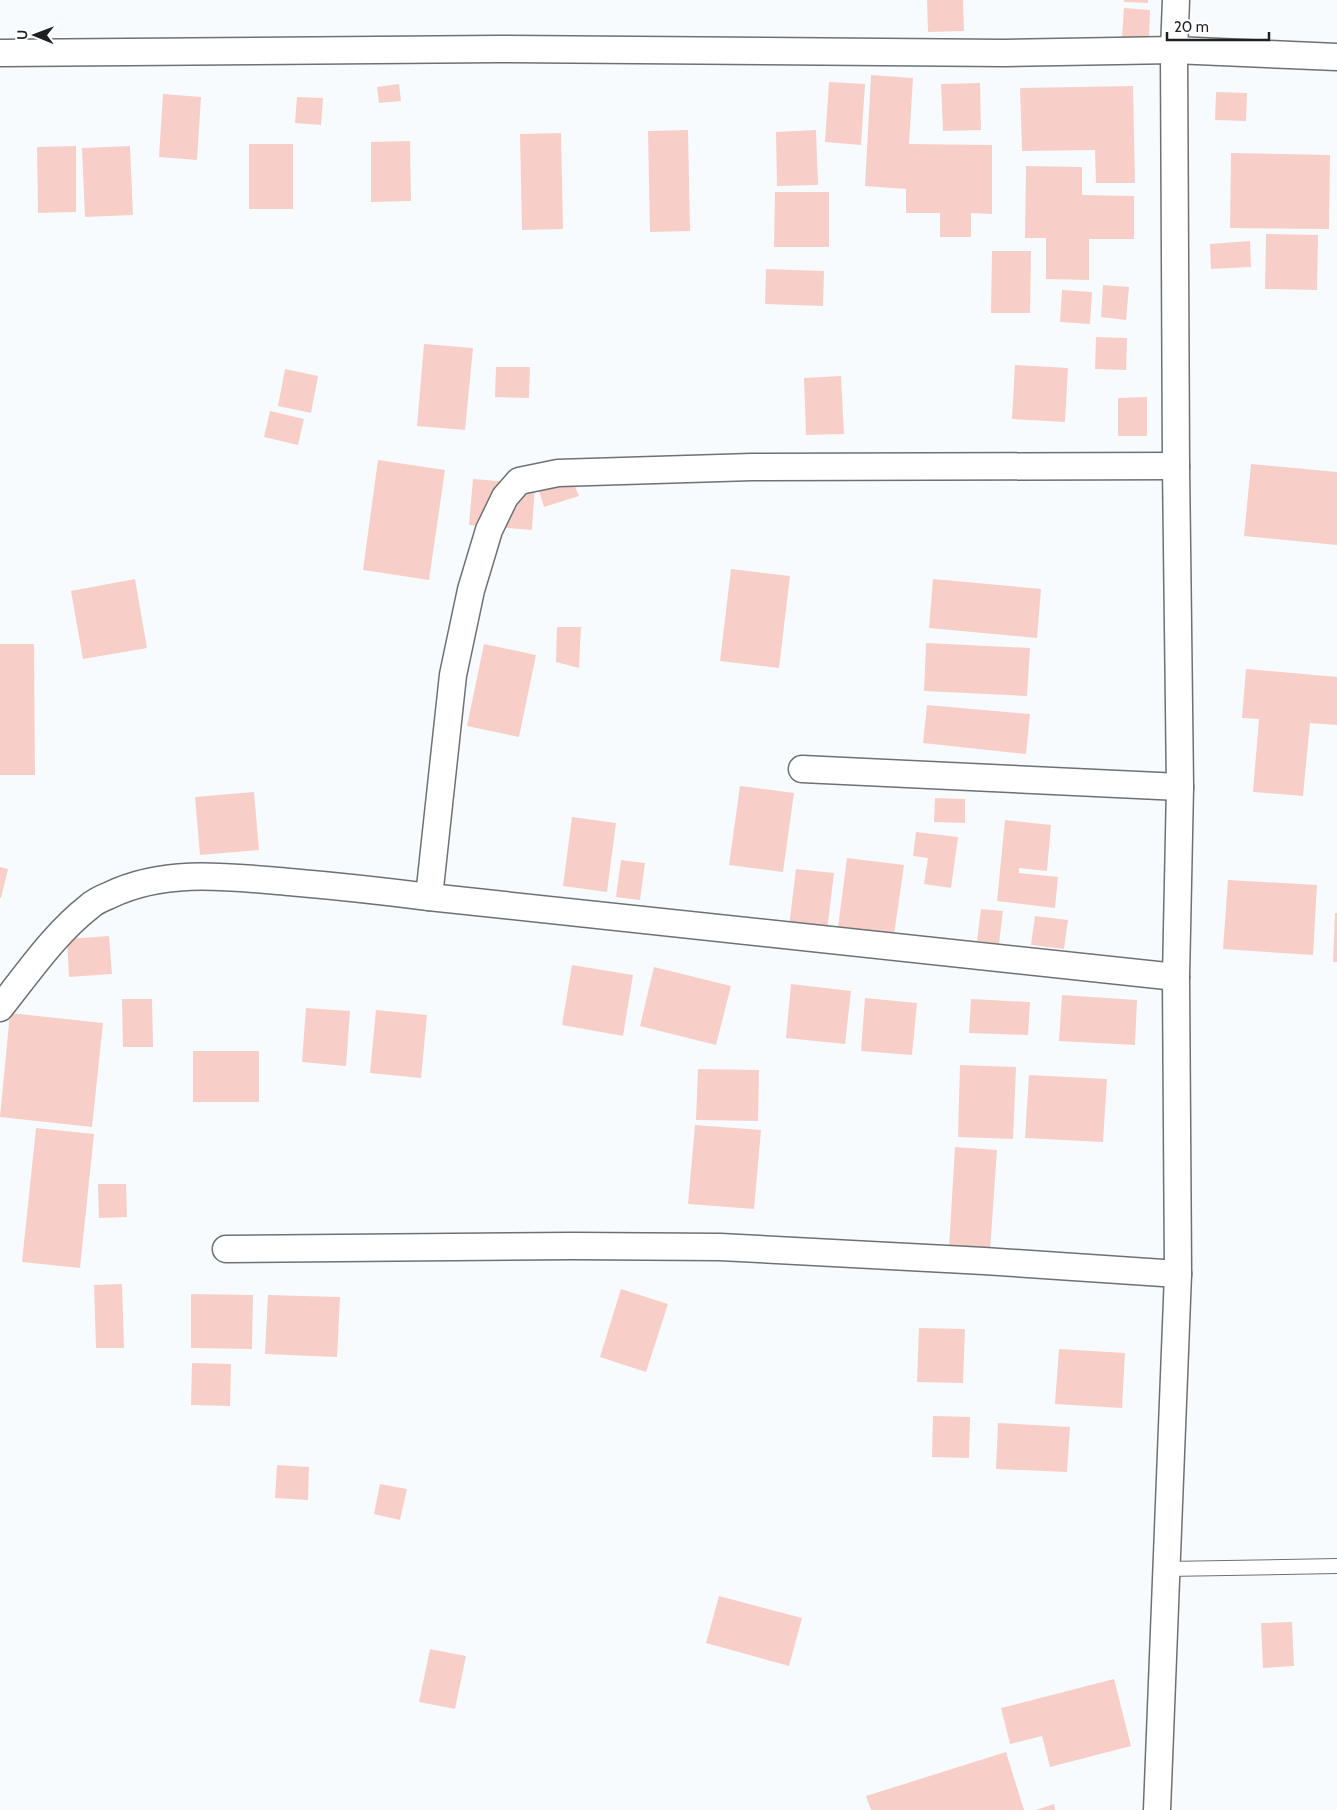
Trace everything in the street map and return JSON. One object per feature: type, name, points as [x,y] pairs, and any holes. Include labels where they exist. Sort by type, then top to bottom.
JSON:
[{"type":"street","points":[[1157,1810],[1178,1274],[1176,977],[1180,787],[1176,466],[1174,50],[1176,0]]},
{"type":"street","points":[[0,53],[498,49],[994,52],[1174,50],[1337,57]]},
{"type":"street","points":[[429,897],[453,675],[471,590],[489,530],[505,497],[519,481],[558,473],[752,468],[1176,466]]},
{"type":"street","points":[[802,769],[1180,787]]},
{"type":"street","points":[[0,1008],[63,931],[91,904],[118,891],[149,882],[207,876],[352,887],[429,897],[1176,977]]},
{"type":"street","points":[[226,1249],[572,1246],[720,1247],[984,1261],[1178,1274]]},
{"type":"lane","points":[[1166,1569],[1337,1566]]},
{"type":"building","points":[[927,0],[963,0],[964,31],[928,32]]},
{"type":"building","points":[[1124,0],[1148,0],[1148,3],[1124,2]]},
{"type":"building","points":[[1124,8],[1150,10],[1149,38],[1122,37]]},
{"type":"building","points":[[871,75],[913,78],[909,144],[992,145],[992,214],[971,213],[971,237],[940,237],[940,213],[906,213],[906,189],[865,186]]},
{"type":"building","points":[[829,82],[865,84],[861,145],[825,142]]},
{"type":"building","points":[[980,83],[981,130],[943,131],[941,84]]},
{"type":"building","points":[[399,84],[401,101],[379,103],[377,87]]},
{"type":"building","points":[[1133,86],[1135,183],[1096,183],[1095,150],[1022,151],[1020,88]]},
{"type":"building","points":[[1216,92],[1247,93],[1246,121],[1215,120]]},
{"type":"building","points":[[163,94],[201,97],[197,160],[159,157]]},
{"type":"building","points":[[297,97],[323,98],[321,125],[295,123]]},
{"type":"building","points":[[688,130],[690,231],[650,232],[648,131]]},
{"type":"building","points":[[816,130],[818,185],[777,186],[776,132]]},
{"type":"building","points":[[561,133],[563,229],[522,230],[520,134]]},
{"type":"building","points":[[410,141],[411,201],[371,202],[371,142]]},
{"type":"building","points":[[249,144],[293,144],[293,209],[249,209]]},
{"type":"building","points":[[76,146],[76,212],[38,213],[37,147]]},
{"type":"building","points":[[130,146],[133,215],[85,217],[82,148]]},
{"type":"building","points":[[1231,153],[1330,155],[1329,229],[1230,228]]},
{"type":"building","points":[[1026,166],[1082,167],[1082,195],[1134,196],[1134,239],[1089,239],[1089,280],[1046,279],[1046,238],[1025,238]]},
{"type":"building","points":[[775,192],[829,192],[829,247],[774,247]]},
{"type":"building","points":[[1266,234],[1318,235],[1317,290],[1265,289]]},
{"type":"building","points":[[1250,241],[1251,267],[1211,269],[1210,244]]},
{"type":"building","points":[[992,251],[1031,251],[1030,313],[991,313]]},
{"type":"building","points":[[766,269],[824,271],[823,306],[765,304]]},
{"type":"building","points":[[1103,285],[1129,287],[1126,320],[1101,317]]},
{"type":"building","points":[[1062,290],[1092,292],[1090,324],[1060,322]]},
{"type":"building","points":[[1096,337],[1127,338],[1126,370],[1095,369]]},
{"type":"building","points":[[424,344],[473,348],[465,430],[417,426]]},
{"type":"building","points":[[1015,365],[1068,368],[1065,422],[1012,419]]},
{"type":"building","points":[[496,367],[530,367],[529,398],[495,397]]},
{"type":"building","points":[[285,369],[318,376],[311,413],[278,406]]},
{"type":"building","points":[[841,376],[844,434],[806,435],[804,378]]},
{"type":"building","points":[[1147,397],[1147,436],[1118,436],[1118,398]]},
{"type":"building","points":[[270,411],[304,419],[298,445],[264,437]]},
{"type":"building","points":[[378,460],[445,470],[429,580],[363,570]]},
{"type":"building","points":[[564,460],[579,496],[544,507],[533,472]]},
{"type":"building","points":[[1251,464],[1337,472],[1337,545],[1244,536]]},
{"type":"building","points":[[473,479],[535,484],[532,530],[469,525]]},
{"type":"building","points":[[731,569],[790,576],[779,668],[720,661]]},
{"type":"building","points":[[135,579],[147,648],[83,659],[71,591]]},
{"type":"building","points":[[933,579],[1041,589],[1037,638],[929,628]]},
{"type":"building","points":[[557,627],[581,627],[579,668],[556,662]]},
{"type":"building","points":[[926,643],[1030,648],[1027,696],[924,691]]},
{"type":"building","points":[[0,644],[34,644],[35,775],[0,775]]},
{"type":"building","points":[[484,644],[536,655],[519,737],[467,726]]},
{"type":"building","points":[[1246,669],[1337,677],[1337,725],[1310,723],[1303,796],[1253,792],[1259,719],[1242,718]]},
{"type":"building","points":[[927,705],[1030,714],[1026,754],[923,743]]},
{"type":"building","points":[[740,786],[794,793],[783,872],[729,865]]},
{"type":"building","points":[[254,792],[259,850],[200,855],[195,797]]},
{"type":"building","points":[[935,798],[965,799],[965,823],[934,822]]},
{"type":"building","points":[[572,817],[616,823],[607,892],[563,886]]},
{"type":"building","points":[[1005,820],[1051,825],[1047,871],[1019,868],[1019,873],[1058,877],[1055,908],[997,901]]},
{"type":"building","points":[[916,832],[958,837],[951,888],[924,884],[928,858],[913,856]]},
{"type":"building","points":[[847,858],[904,865],[894,935],[838,927]]},
{"type":"building","points":[[621,860],[645,863],[640,900],[616,897]]},
{"type":"building","points":[[0,867],[8,869],[1,898],[0,898]]},
{"type":"building","points":[[796,869],[834,873],[827,931],[789,927]]},
{"type":"building","points":[[1228,880],[1317,885],[1313,955],[1223,949]]},
{"type":"building","points":[[981,909],[1003,911],[999,944],[977,941]]},
{"type":"building","points":[[1335,913],[1337,913],[1337,962],[1333,962]]},
{"type":"building","points":[[1035,916],[1068,920],[1064,949],[1031,945]]},
{"type":"building","points":[[109,936],[112,974],[69,977],[67,939]]},
{"type":"building","points":[[572,965],[633,975],[623,1036],[562,1025]]},
{"type":"building","points":[[654,967],[731,986],[716,1045],[640,1026]]},
{"type":"building","points":[[791,984],[851,991],[845,1044],[786,1038]]},
{"type":"building","points":[[1062,995],[1137,1000],[1135,1045],[1059,1041]]},
{"type":"building","points":[[865,998],[917,1003],[912,1055],[861,1051]]},
{"type":"building","points":[[122,999],[152,999],[153,1047],[123,1047]]},
{"type":"building","points":[[971,999],[1030,1002],[1028,1035],[969,1033]]},
{"type":"building","points":[[306,1008],[350,1011],[346,1066],[302,1062]]},
{"type":"building","points":[[376,1010],[427,1015],[421,1078],[370,1073]]},
{"type":"building","points":[[10,1013],[103,1023],[92,1127],[0,1117]]},
{"type":"building","points":[[193,1051],[259,1051],[259,1102],[193,1102]]},
{"type":"building","points":[[960,1065],[1016,1067],[1013,1139],[958,1137]]},
{"type":"building","points":[[698,1069],[759,1070],[758,1121],[696,1120]]},
{"type":"building","points":[[1029,1075],[1107,1079],[1103,1142],[1025,1138]]},
{"type":"building","points":[[695,1125],[761,1130],[754,1209],[688,1204]]},
{"type":"building","points":[[36,1128],[94,1134],[80,1268],[22,1262]]},
{"type":"building","points":[[955,1147],[997,1150],[990,1251],[949,1248]]},
{"type":"building","points":[[98,1184],[126,1184],[127,1217],[99,1218]]},
{"type":"building","points":[[122,1284],[124,1348],[96,1348],[94,1285]]},
{"type":"building","points":[[621,1289],[668,1304],[646,1372],[600,1357]]},
{"type":"building","points":[[191,1294],[253,1295],[252,1349],[191,1348]]},
{"type":"building","points":[[268,1295],[340,1297],[337,1357],[265,1354]]},
{"type":"building","points":[[919,1328],[965,1329],[963,1383],[917,1382]]},
{"type":"building","points":[[1059,1349],[1125,1353],[1122,1408],[1055,1404]]},
{"type":"building","points":[[192,1363],[231,1364],[230,1406],[191,1405]]},
{"type":"building","points":[[933,1416],[970,1417],[969,1458],[932,1457]]},
{"type":"building","points":[[998,1423],[1070,1427],[1067,1472],[996,1469]]},
{"type":"building","points":[[277,1465],[309,1467],[308,1500],[275,1498]]},
{"type":"building","points":[[380,1484],[407,1489],[400,1520],[374,1514]]},
{"type":"building","points":[[719,1596],[802,1618],[789,1666],[706,1643]]},
{"type":"building","points":[[1292,1622],[1294,1666],[1263,1668],[1261,1623]]},
{"type":"building","points":[[430,1649],[466,1656],[455,1709],[419,1702]]},
{"type":"building","points":[[1114,1679],[1131,1746],[1050,1767],[1042,1736],[1010,1744],[1001,1708]]},
{"type":"building","points":[[1006,1752],[1024,1810],[871,1810],[866,1796]]},
{"type":"building","points":[[1054,1804],[1055,1810],[1036,1810]]}]
